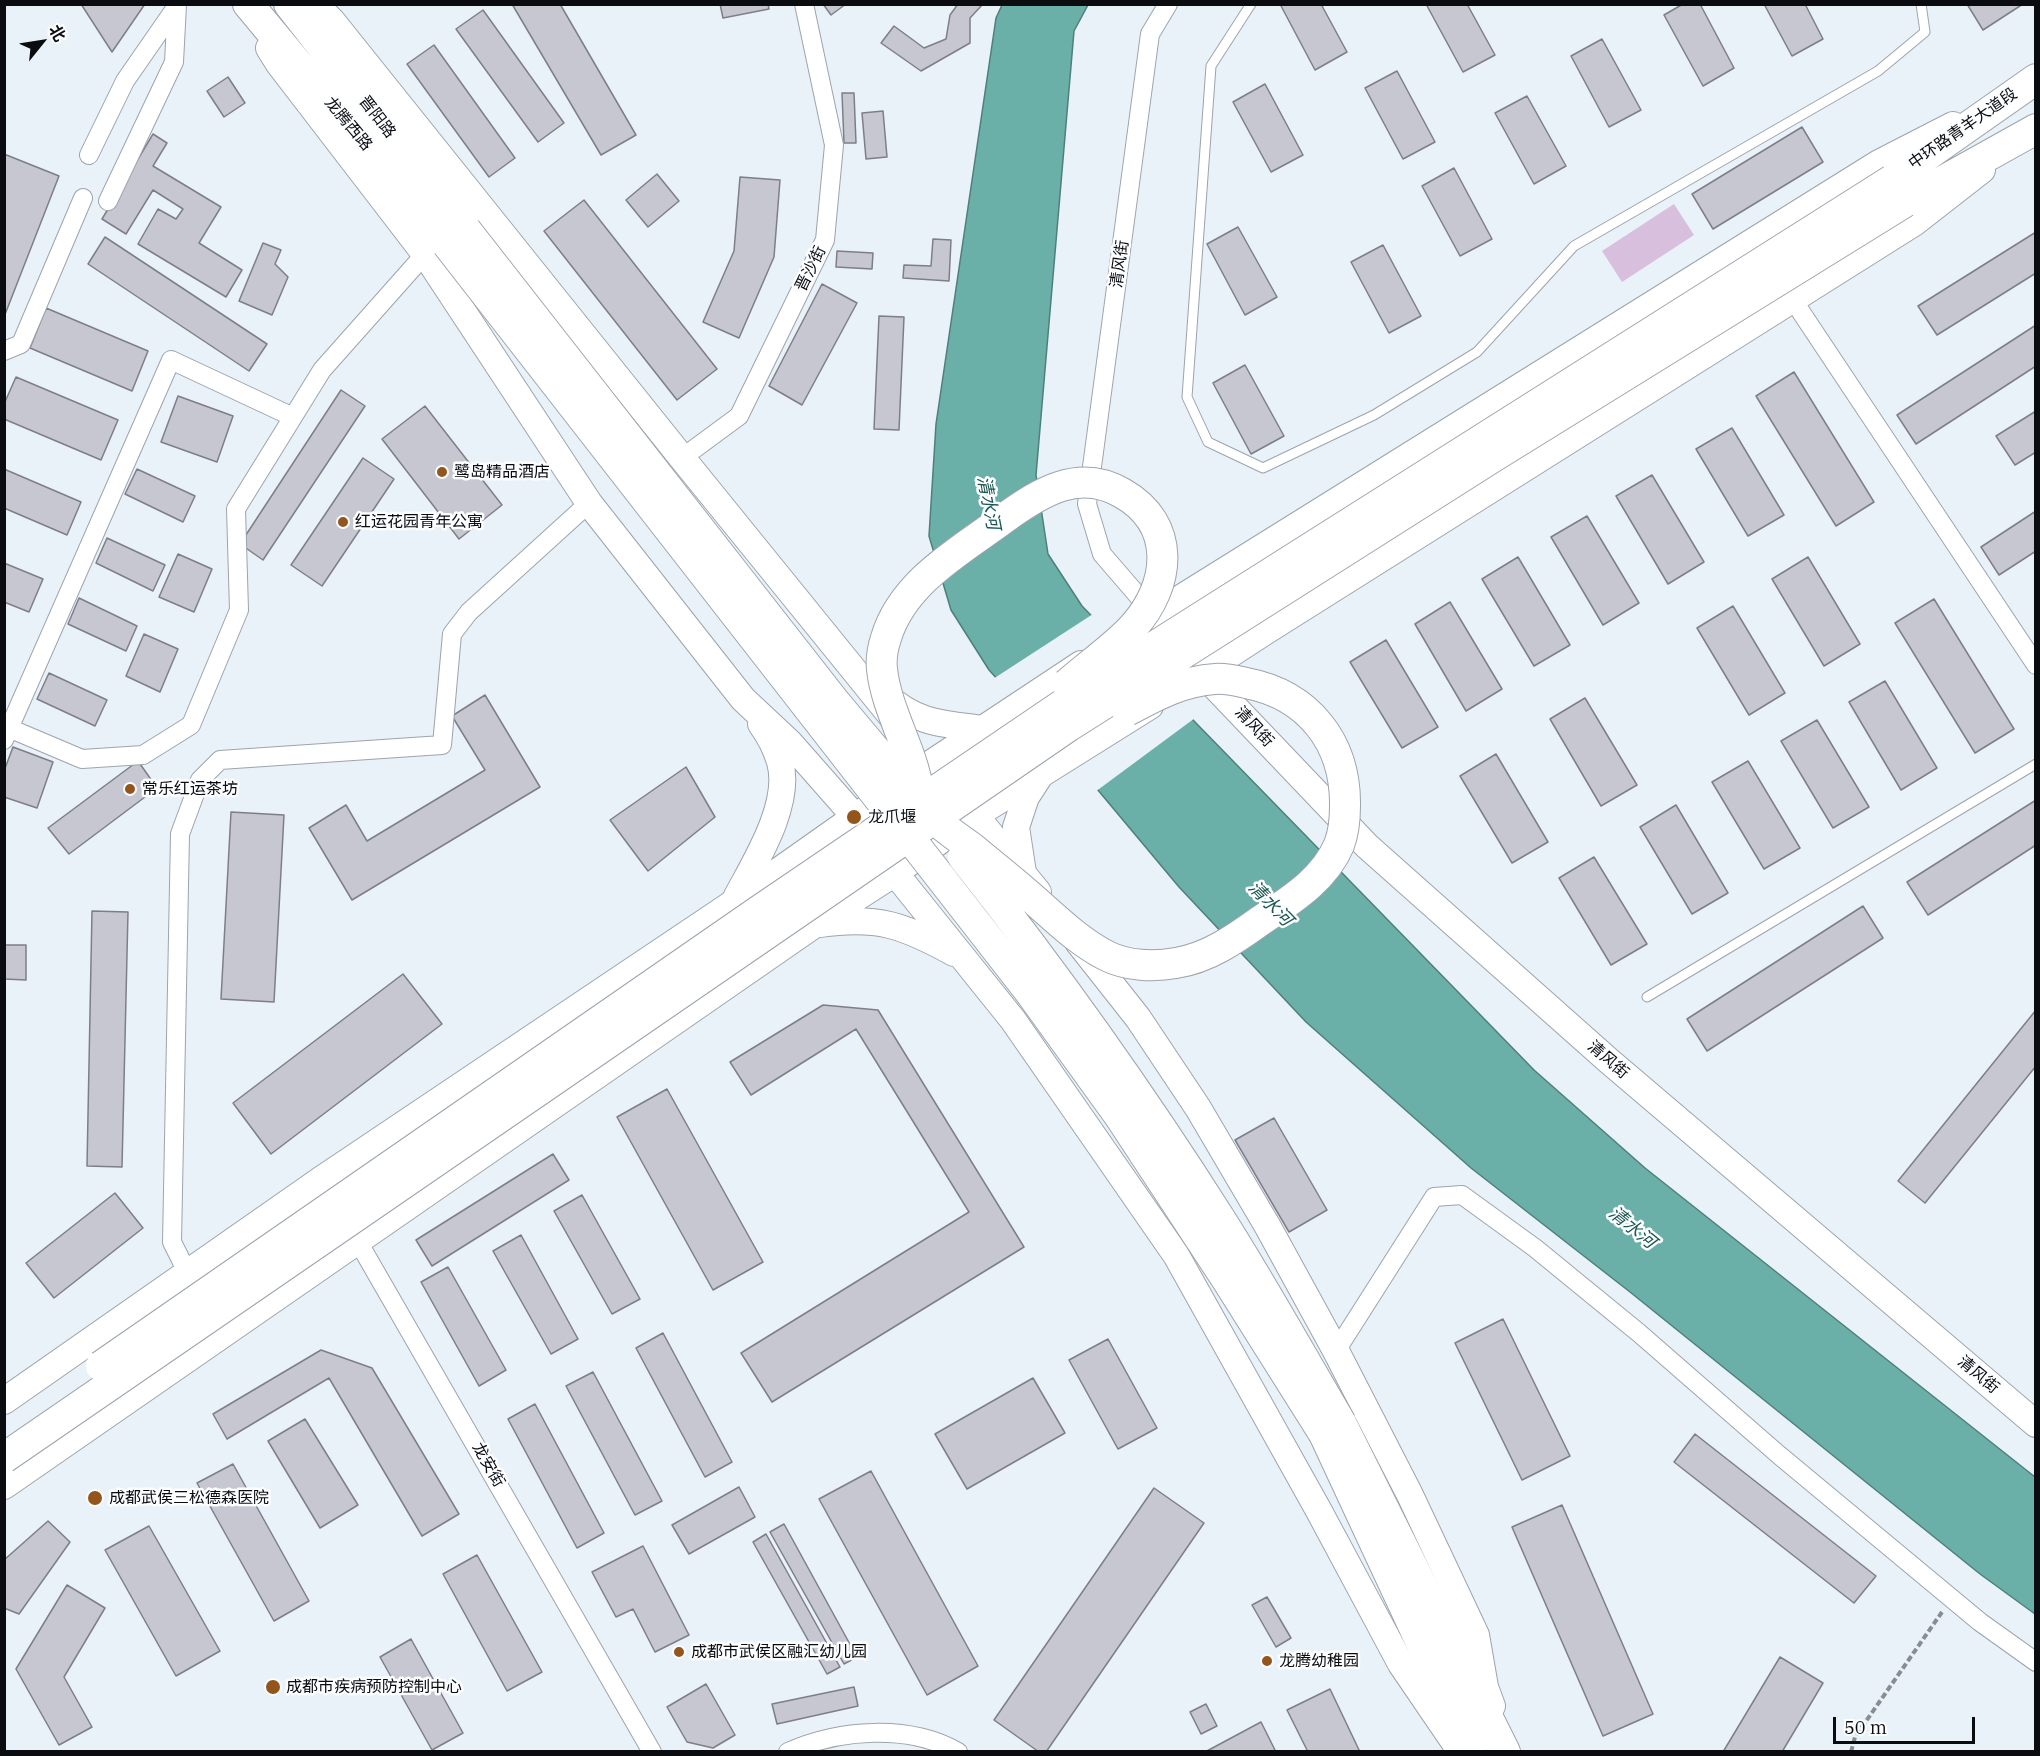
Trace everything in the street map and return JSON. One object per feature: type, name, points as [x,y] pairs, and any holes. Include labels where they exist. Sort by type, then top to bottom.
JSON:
[{"type":"main road","points":[[242,4],[279,64],[446,242],[927,812],[1023,933],[1112,1054],[1222,1221],[1505,1752]]},
{"type":"main road","name":"龙腾西路","points":[[248,4],[446,242]]},
{"type":"main road","name":"晋阳路","points":[[289,4],[446,242]]},
{"type":"main road","points":[[315,4],[332,21],[682,458],[930,764],[976,815],[1138,1018],[1198,1108],[1268,1227],[1336,1351],[1410,1495],[1476,1635],[1485,1687],[1510,1752]]},
{"type":"main road","name":"中环路青羊大道段","points":[[1898,191],[2009,96],[2036,79]]},
{"type":"main road","points":[[4,1401],[322,1179],[734,903],[930,764],[1155,614],[1879,163],[2009,96]]},
{"type":"main road","points":[[4,1486],[976,815],[1914,223],[2031,132]]},
{"type":"main road","name":"中环路青羊大道段","points":[[1898,191],[2031,132]]},
{"type":"main road","points":[[4,1433],[757,912],[976,777],[1069,726],[1463,476],[1898,191]]},
{"type":"main road","points":[[446,242],[589,503],[743,699],[768,735],[776,753],[780,763],[782,788],[774,821],[760,854],[734,903]]},
{"type":"main road","points":[[446,242],[1029,991],[1139,1146],[1227,1280],[1332,1429],[1472,1752]]},
{"type":"main road","points":[[4,1458],[976,777],[1133,628],[1157,593],[1162,564],[1162,539],[1153,522],[1138,505],[1121,492],[1097,484],[1079,483],[1052,488],[1031,499],[915,587],[895,615],[885,640],[882,668],[890,702],[904,737],[927,812],[1022,889],[1068,930],[1105,955],[1127,963],[1153,965],[1177,963],[1204,955],[1227,944],[1300,894],[1328,863],[1339,846],[1344,826],[1344,772],[1337,754],[1317,722],[1300,706],[1275,690],[1241,682],[1217,679],[1171,688],[976,777]]},
{"type":"main road","points":[[844,656],[888,697],[913,715],[936,724],[985,729]]},
{"type":"main road","name":"清风街","points":[[1202,673],[1367,846],[1609,1061],[2036,1424]]},
{"type":"main road","points":[[743,699],[790,743],[856,818],[895,873],[1013,1020],[1176,1255],[1319,1510],[1401,1664],[1461,1752]]},
{"type":"main road","points":[[1023,873],[1016,827],[1026,797],[1044,773]]},
{"type":"main road","points":[[814,925],[850,920],[877,921],[930,939],[963,958]]},
{"type":"street","name":"晋沙街","points":[[682,458],[739,416],[825,240],[834,144],[804,4]]},
{"type":"street","name":"清风街","points":[[1155,614],[1102,554],[1087,504],[1150,34],[1168,4]]},
{"type":"street","points":[[89,155],[125,81],[178,5]]},
{"type":"street","points":[[108,201],[174,62],[178,5]]},
{"type":"street","points":[[4,351],[21,344],[83,198]]},
{"type":"street","points":[[293,417],[171,360],[6,732],[82,759],[143,755],[191,725],[239,610],[236,509],[293,417],[322,370],[446,242]]},
{"type":"street","points":[[1793,300],[2036,665]]},
{"type":"street","points":[[188,1274],[172,1242],[180,834],[200,780],[220,760],[442,745],[452,634],[469,612],[589,503]]},
{"type":"street","name":"龙安街","points":[[322,1179],[652,1752]]},
{"type":"street","points":[[1336,1351],[1434,1197],[1462,1195],[1535,1248],[1639,1333],[1779,1455],[1980,1622],[2036,1662]]},
{"type":"street","points":[[788,1752],[832,1738],[873,1732],[916,1736],[949,1746],[958,1752]]},
{"type":"lane","points":[[1251,4],[1211,66],[1187,397],[1208,442],[1263,468],[1374,416],[1477,352],[1575,246],[1878,71],[1925,32],[1921,4]]},
{"type":"lane","points":[[1647,997],[2036,764]]},
{"type":"path","points":[[1851,1752],[1855,1737],[1952,1598]]},
{"type":"shaded area","points":[[1674,204],[1694,235],[1622,282],[1602,251]]},
{"type":"water","name":"清水河","points":[[1002,5],[1088,5],[1074,31],[1036,475],[1048,554],[1082,606],[1534,1070],[1645,1168],[2035,1477],[2035,1614],[1980,1574],[1630,1292],[1471,1168],[1306,1022],[1179,887],[1092,783],[989,670],[951,610],[929,536],[936,424],[996,18]]},
{"type":"pier","points":[[1093,614],[1195,718],[1095,792],[993,679]]},
{"type":"building","points":[[81,4],[145,4],[112,52]]},
{"type":"building","points":[[512,4],[560,4],[636,135],[601,155]]},
{"type":"building","points":[[720,4],[768,4],[769,9],[723,18]]},
{"type":"building","points":[[823,4],[846,4],[831,15]]},
{"type":"building","points":[[958,4],[983,4],[970,18],[970,43],[921,71],[881,43],[894,26],[924,48],[946,39],[950,15]]},
{"type":"building","points":[[1280,4],[1321,4],[1347,52],[1315,70]]},
{"type":"building","points":[[1426,4],[1467,4],[1495,55],[1463,72]]},
{"type":"building","points":[[1683,4],[1700,4],[1734,68],[1703,86],[1664,15]]},
{"type":"building","points":[[1764,4],[1805,4],[1823,39],[1792,56]]},
{"type":"building","points":[[1967,4],[2023,4],[1983,30]]},
{"type":"building","points":[[483,10],[564,123],[538,142],[456,29]]},
{"type":"building","points":[[1602,39],[1641,110],[1609,127],[1571,56]]},
{"type":"building","points":[[434,45],[515,158],[489,177],[407,64]]},
{"type":"building","points":[[1397,71],[1435,142],[1403,159],[1365,88]]},
{"type":"building","points":[[228,77],[245,103],[224,117],[207,91]]},
{"type":"building","points":[[1265,84],[1303,155],[1271,172],[1233,102]]},
{"type":"building","points":[[842,93],[854,93],[856,143],[844,143]]},
{"type":"building","points":[[1527,96],[1566,166],[1534,184],[1495,113]]},
{"type":"building","points":[[883,111],[887,157],[866,159],[862,113]]},
{"type":"building","points":[[1802,127],[1823,162],[1713,229],[1692,194]]},
{"type":"building","points":[[153,134],[167,143],[153,166],[221,207],[199,243],[242,270],[226,297],[138,244],[158,209],[176,219],[183,209],[153,190],[126,234],[102,219]]},
{"type":"building","points":[[4,154],[59,176],[4,317]]},
{"type":"building","points":[[1454,168],[1492,239],[1460,256],[1422,186]]},
{"type":"building","points":[[657,174],[679,201],[648,227],[626,200]]},
{"type":"building","points":[[740,177],[780,180],[774,257],[739,338],[703,322],[734,251]]},
{"type":"building","points":[[584,200],[717,369],[677,400],[544,231]]},
{"type":"building","points":[[1238,227],[1277,297],[1245,315],[1207,244]]},
{"type":"building","points":[[2036,232],[2036,273],[1937,335],[1918,306]]},
{"type":"building","points":[[105,237],[267,344],[249,371],[88,264]]},
{"type":"building","points":[[933,239],[951,240],[949,281],[903,278],[904,265],[931,266]]},
{"type":"building","points":[[263,243],[281,250],[275,264],[288,277],[272,315],[239,301]]},
{"type":"building","points":[[1383,245],[1421,316],[1389,333],[1351,262]]},
{"type":"building","points":[[837,251],[873,253],[872,269],[836,267]]},
{"type":"building","points":[[822,284],[857,303],[802,405],[769,386]]},
{"type":"building","points":[[46,308],[148,351],[132,391],[30,348]]},
{"type":"building","points":[[879,316],[904,317],[899,430],[874,429]]},
{"type":"building","points":[[2036,325],[2036,366],[1916,444],[1897,415]]},
{"type":"building","points":[[1245,365],[1284,436],[1251,454],[1213,383]]},
{"type":"building","points":[[1794,372],[1874,502],[1836,526],[1756,396]]},
{"type":"building","points":[[16,377],[118,420],[101,460],[4,419],[4,404]]},
{"type":"building","points":[[341,390],[365,406],[263,560],[240,544]]},
{"type":"building","points":[[178,396],[233,416],[217,462],[161,442]]},
{"type":"building","name":"鹭岛精品酒店","points":[[425,406],[502,505],[459,539],[382,439]]},
{"type":"building","points":[[2036,411],[2036,452],[2015,465],[1996,436]]},
{"type":"building","points":[[1732,428],[1784,515],[1748,536],[1696,449]]},
{"type":"building","name":"红运花园青年公寓","points":[[363,458],[394,479],[322,586],[291,565]]},
{"type":"building","points":[[4,469],[81,502],[67,535],[4,508]]},
{"type":"building","points":[[137,469],[195,496],[183,522],[125,494]]},
{"type":"building","points":[[1652,475],[1704,562],[1668,584],[1616,496]]},
{"type":"building","points":[[2036,511],[2036,551],[1999,575],[1981,547]]},
{"type":"building","points":[[1587,516],[1639,603],[1603,625],[1551,537]]},
{"type":"building","points":[[107,538],[165,565],[153,591],[96,563]]},
{"type":"building","points":[[178,554],[212,569],[194,612],[159,597]]},
{"type":"building","points":[[1518,557],[1570,645],[1534,666],[1482,579]]},
{"type":"building","points":[[1808,557],[1860,644],[1824,666],[1772,579]]},
{"type":"building","points":[[4,563],[43,579],[29,612],[4,602]]},
{"type":"building","points":[[79,598],[137,626],[126,651],[68,624]]},
{"type":"building","points":[[1934,599],[2014,729],[1975,753],[1895,623]]},
{"type":"building","points":[[1450,602],[1502,689],[1466,711],[1415,624]]},
{"type":"building","points":[[1733,606],[1785,693],[1749,715],[1697,628]]},
{"type":"building","points":[[144,634],[178,649],[160,692],[126,676]]},
{"type":"building","points":[[1386,640],[1438,727],[1402,748],[1350,662]]},
{"type":"building","points":[[49,673],[107,700],[95,726],[37,699]]},
{"type":"building","points":[[1885,681],[1937,768],[1901,790],[1849,702]]},
{"type":"building","points":[[485,695],[540,787],[352,900],[309,828],[346,805],[367,841],[485,770],[452,716]]},
{"type":"building","points":[[1585,698],[1637,785],[1601,806],[1550,719]]},
{"type":"building","points":[[1817,720],[1869,807],[1833,828],[1781,741]]},
{"type":"building","points":[[13,747],[53,762],[37,808],[4,797],[4,771]]},
{"type":"building","points":[[1496,754],[1548,842],[1512,863],[1460,776]]},
{"type":"building","points":[[138,761],[157,788],[69,854],[48,828]]},
{"type":"building","points":[[1748,761],[1800,848],[1764,869],[1712,782]]},
{"type":"building","points":[[686,767],[715,817],[648,871],[610,820]]},
{"type":"building","points":[[2036,800],[2036,845],[1928,915],[1907,882]]},
{"type":"building","points":[[1676,805],[1728,893],[1692,914],[1640,827]]},
{"type":"building","points":[[231,812],[284,815],[274,1002],[221,999]]},
{"type":"building","points":[[1594,857],[1647,944],[1611,965],[1559,878]]},
{"type":"building","points":[[1863,906],[1883,938],[1707,1051],[1687,1019]]},
{"type":"building","points":[[92,911],[128,912],[122,1167],[87,1166]]},
{"type":"building","points":[[4,945],[26,945],[26,980],[4,979]]},
{"type":"building","points":[[403,974],[442,1024],[271,1154],[233,1103]]},
{"type":"building","points":[[823,1005],[878,1010],[1024,1247],[772,1402],[741,1353],[969,1212],[856,1029],[751,1095],[730,1062]]},
{"type":"building","points":[[2036,1010],[2036,1066],[1925,1203],[1898,1181]]},
{"type":"building","points":[[667,1089],[763,1262],[713,1290],[617,1117]]},
{"type":"building","points":[[1274,1118],[1327,1210],[1289,1232],[1235,1140]]},
{"type":"building","points":[[553,1154],[569,1180],[432,1266],[416,1240]]},
{"type":"building","points":[[115,1193],[143,1228],[54,1298],[26,1263]]},
{"type":"building","points":[[582,1195],[640,1299],[612,1314],[554,1211]]},
{"type":"building","points":[[521,1235],[578,1339],[551,1354],[493,1251]]},
{"type":"building","points":[[448,1267],[506,1370],[479,1386],[421,1282]]},
{"type":"building","points":[[1503,1319],[1570,1456],[1522,1480],[1455,1343]]},
{"type":"building","points":[[663,1333],[732,1462],[705,1477],[636,1348]]},
{"type":"building","points":[[1108,1339],[1157,1428],[1118,1449],[1069,1360]]},
{"type":"building","points":[[321,1350],[372,1368],[459,1514],[422,1536],[329,1378],[227,1439],[213,1414]]},
{"type":"building","points":[[593,1372],[662,1501],[635,1515],[566,1386]]},
{"type":"building","points":[[1033,1378],[1065,1433],[967,1489],[935,1434]]},
{"type":"building","points":[[535,1404],[604,1533],[577,1548],[508,1419]]},
{"type":"building","points":[[305,1419],[358,1505],[320,1528],[268,1441]]},
{"type":"building","points":[[1695,1434],[1876,1576],[1854,1603],[1674,1462]]},
{"type":"building","points":[[233,1464],[309,1601],[274,1621],[197,1483]]},
{"type":"building","points":[[871,1471],[978,1666],[927,1695],[819,1499]]},
{"type":"building","points":[[739,1487],[755,1517],[689,1554],[672,1525]]},
{"type":"building","points":[[1154,1488],[1204,1523],[1046,1752],[1039,1752],[994,1720]]},
{"type":"building","points":[[1562,1505],[1653,1714],[1603,1736],[1512,1527]]},
{"type":"building","points":[[48,1521],[70,1542],[19,1614],[4,1608],[4,1560]]},
{"type":"building","points":[[784,1524],[857,1657],[844,1664],[770,1532]]},
{"type":"building","points":[[149,1526],[220,1651],[176,1676],[105,1550]]},
{"type":"building","points":[[766,1534],[840,1667],[827,1674],[753,1542]]},
{"type":"building","points":[[643,1546],[689,1635],[655,1652],[633,1609],[616,1617],[592,1572]]},
{"type":"building","points":[[477,1555],[542,1672],[507,1691],[443,1574]]},
{"type":"building","points":[[67,1585],[105,1608],[64,1677],[92,1727],[59,1745],[16,1669]]},
{"type":"building","points":[[1267,1597],[1291,1638],[1276,1647],[1252,1605]]},
{"type":"building","points":[[411,1639],[463,1733],[432,1750],[380,1657]]},
{"type":"building","points":[[1780,1657],[1823,1683],[1782,1752],[1723,1752]]},
{"type":"building","points":[[706,1684],[735,1735],[713,1748],[687,1742],[667,1707]]},
{"type":"building","points":[[854,1687],[858,1706],[777,1724],[772,1704]]},
{"type":"building","points":[[1330,1689],[1360,1752],[1308,1752],[1287,1710]]},
{"type":"building","points":[[1206,1704],[1217,1726],[1201,1734],[1190,1712]]},
{"type":"building","points":[[1261,1722],[1276,1752],[1205,1752]]},
{"type":"place","name":"鹭岛精品酒店","points":[[442,472]]},
{"type":"place","name":"红运花园青年公寓","points":[[343,522]]},
{"type":"place","name":"常乐红运茶坊","points":[[130,789]]},
{"type":"place","name":"龙爪堰","points":[[854,817]]},
{"type":"place","name":"成都武侯三松德森医院","points":[[95,1498]]},
{"type":"place","name":"成都市武侯区融汇幼儿园","points":[[679,1652]]},
{"type":"place","name":"龙腾幼稚园","points":[[1267,1661]]},
{"type":"place","name":"成都市疾病预防控制中心","points":[[273,1687]]}]
